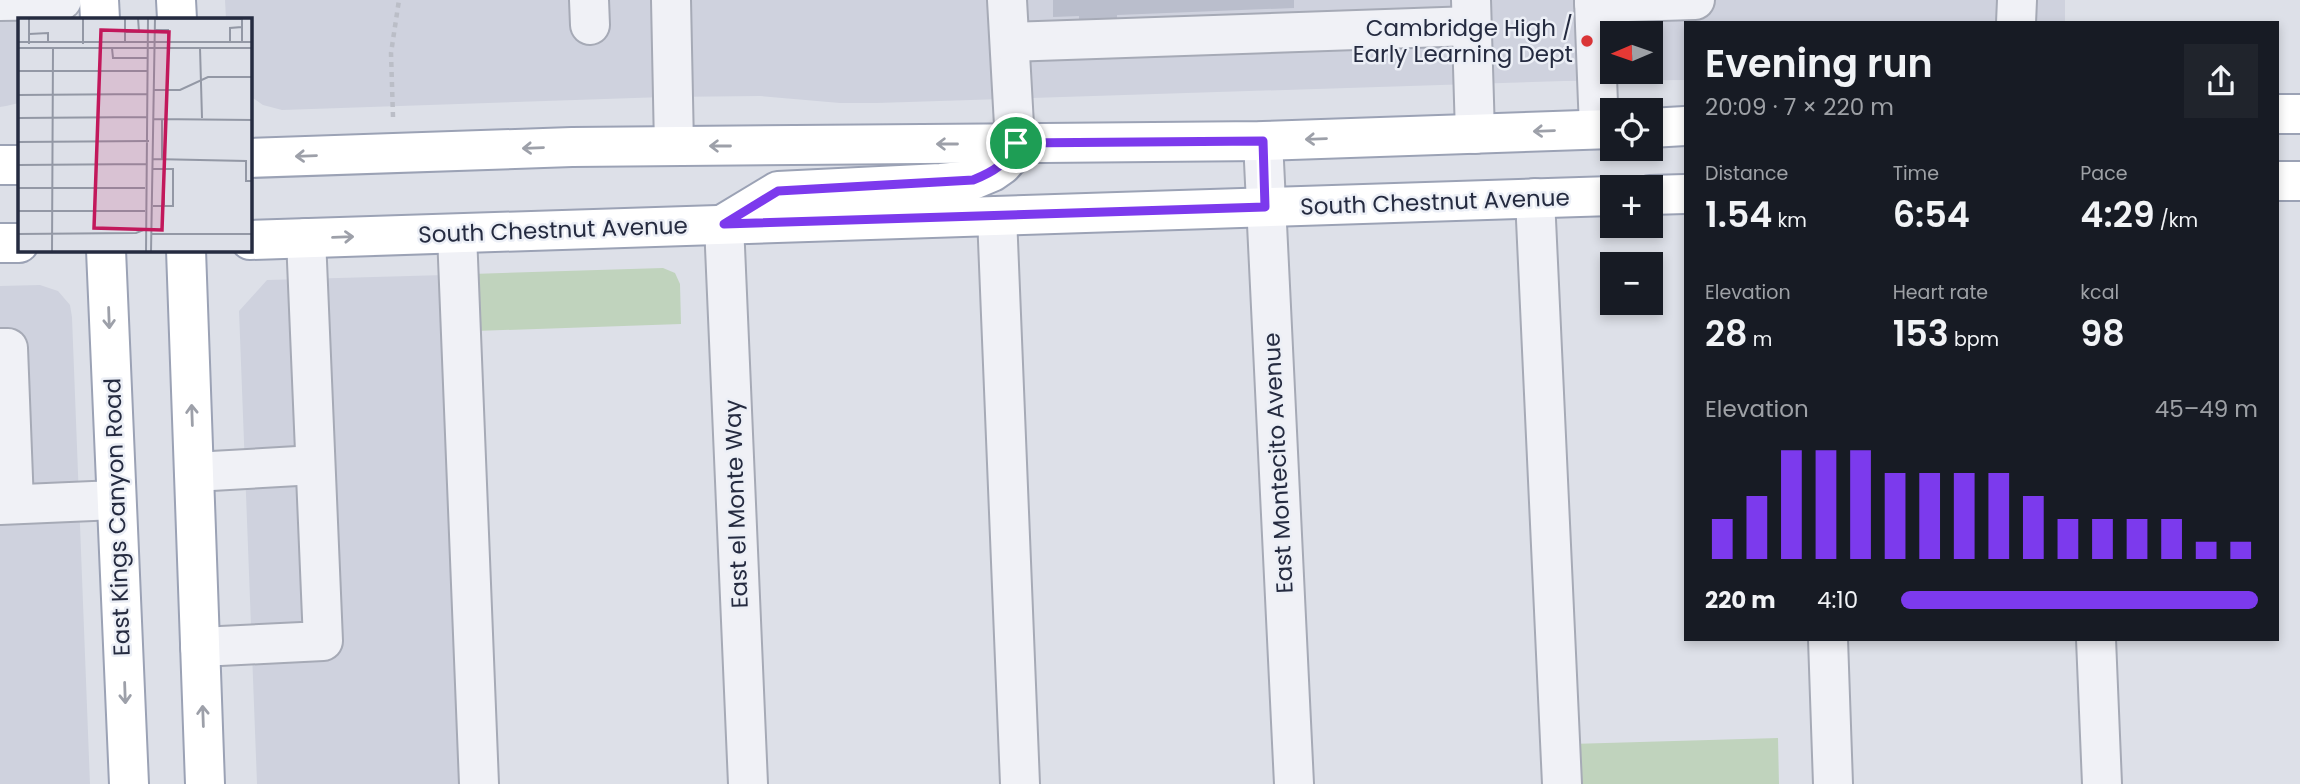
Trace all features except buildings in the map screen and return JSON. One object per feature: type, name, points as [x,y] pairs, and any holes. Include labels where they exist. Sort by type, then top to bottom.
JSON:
[{"type":"main road","points":[[99,0],[100,18]]},
{"type":"main road","points":[[176,0],[177,18]]},
{"type":"main road","points":[[2279,114],[2300,114]]},
{"type":"main road","points":[[1663,128],[1684,127]]},
{"type":"main road","points":[[252,158],[572,147],[1263,141],[1600,129]]},
{"type":"main road","points":[[724,224],[778,191],[973,180],[1002,165],[1016,143]]},
{"type":"main road","points":[[0,166],[18,165]]},
{"type":"main road","points":[[1663,195],[1684,194]]},
{"type":"main road","name":"South Chestnut Avenue","points":[[252,240],[1600,196]]},
{"type":"main road","points":[[0,243],[18,243]]},
{"type":"main road","name":"East Kings Canyon Road","points":[[106,252],[129,784]]},
{"type":"main road","points":[[186,252],[205,784]]},
{"type":"street","points":[[0,1],[62,0]]},
{"type":"street","points":[[671,0],[674,146]]},
{"type":"street","points":[[1007,0],[1016,143]]},
{"type":"street","points":[[1602,98],[1594,2],[1695,0]]},
{"type":"street","points":[[2017,0],[2017,21]]},
{"type":"street","points":[[1010,42],[1471,13],[1475,134]]},
{"type":"street","name":"East Montecito Avenue","points":[[1263,141],[1294,784]]},
{"type":"street","points":[[1535,198],[1562,784]]},
{"type":"street","points":[[997,216],[1020,784]]},
{"type":"street","name":"East el Monte Way","points":[[724,224],[748,784]]},
{"type":"street","points":[[457,234],[479,784]]},
{"type":"street","points":[[200,647],[323,641],[306,238]]},
{"type":"street","points":[[0,348],[8,348],[7,505],[116,500]]},
{"type":"street","points":[[194,472],[315,465]]},
{"type":"street","points":[[1828,641],[1833,784]]},
{"type":"street","points":[[2096,641],[2102,784]]},
{"type":"path","points":[[392,79],[391,53],[399,0]]},
{"type":"shaded area","points":[[0,0],[18,18],[18,103],[0,107]]},
{"type":"shaded area","points":[[225,0],[2065,0],[2065,21],[1684,21],[1684,80],[1663,80],[1663,21],[1600,21],[1600,81],[877,103],[840,103],[760,96],[664,97],[282,110],[263,105],[252,97],[252,18],[226,18]]},
{"type":"shaded area","points":[[445,275],[465,784],[257,784],[239,311],[267,280]]},
{"type":"shaded area","points":[[40,285],[58,291],[70,305],[72,317],[90,784],[0,784],[0,286]]},
{"type":"green space","points":[[663,268],[675,273],[680,284],[681,324],[475,331],[472,274]]},
{"type":"green space","points":[[1778,738],[1779,784],[1573,784],[1571,744]]},
{"type":"place","name":"Cambridge High / Early Learning Dept","points":[[1587,41]]},
{"type":"route","points":[[1263,141],[1265,207],[724,224],[778,191],[973,180],[1002,165],[1016,143],[1263,141]]}]
